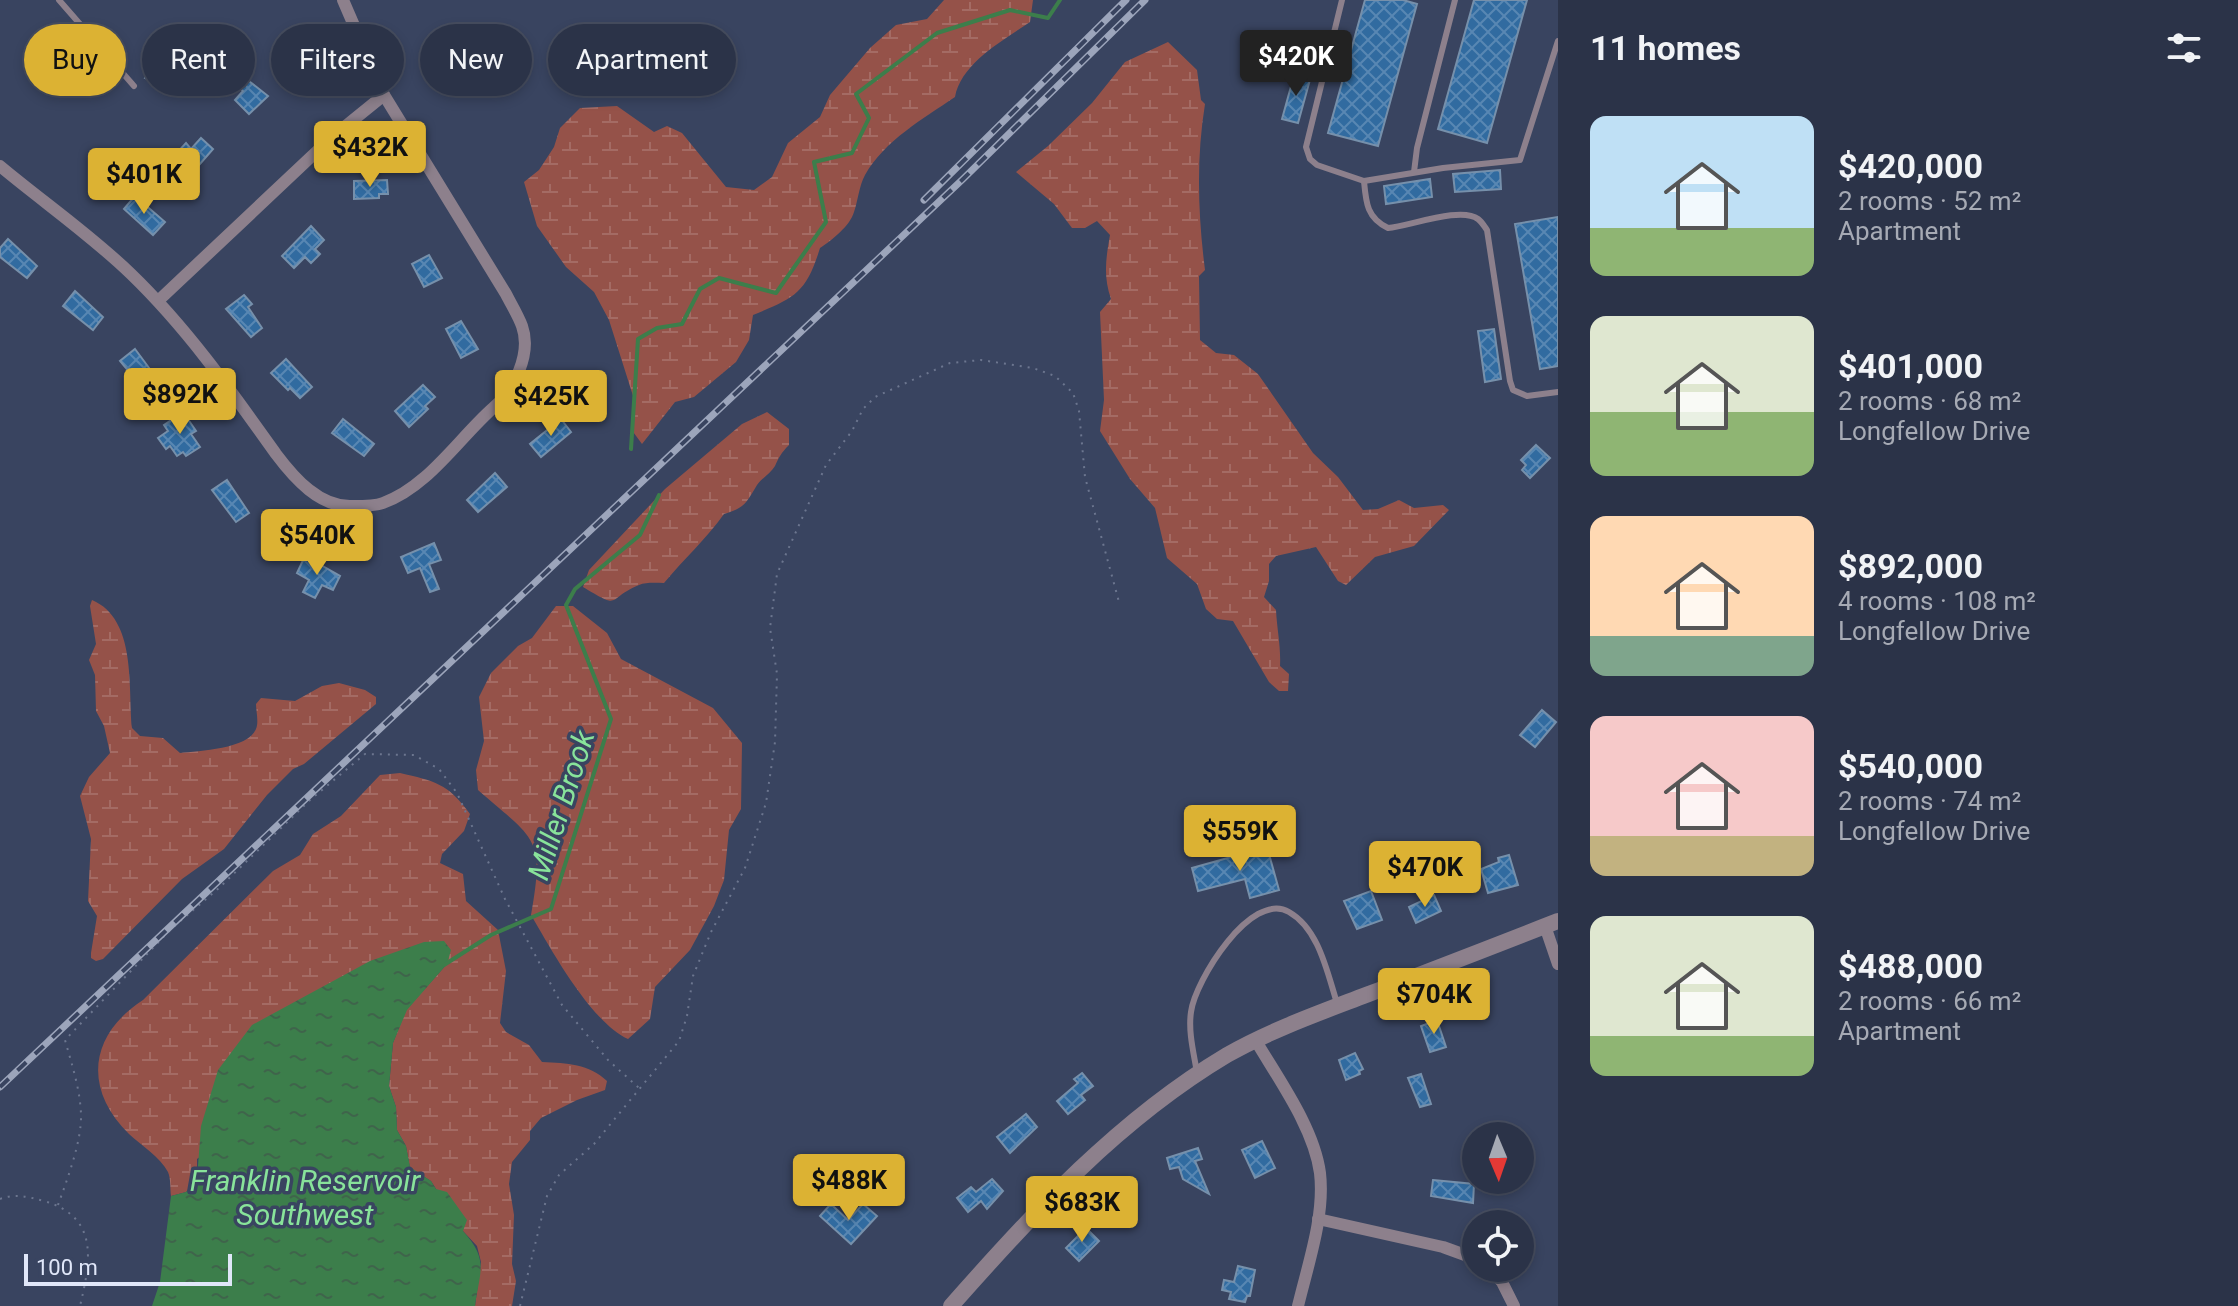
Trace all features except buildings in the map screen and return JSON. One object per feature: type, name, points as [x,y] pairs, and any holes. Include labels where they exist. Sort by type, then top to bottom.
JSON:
[{"type":"street","points":[[343,0],[353,24]]},
{"type":"street","points":[[158,301],[331,138],[383,96]]},
{"type":"street","points":[[0,166],[129,272],[158,301],[228,386],[293,476],[317,496],[349,507],[383,503],[412,486],[432,469],[503,400],[519,372],[525,344],[523,328],[506,294],[385,96]]},
{"type":"street","points":[[951,1306],[1025,1223],[1094,1154],[1144,1111],[1228,1055],[1338,1006],[1551,923],[1558,964]]},
{"type":"street","points":[[1256,1041],[1314,1148],[1320,1175],[1318,1219],[1298,1306]]},
{"type":"street","points":[[1318,1219],[1462,1254]]},
{"type":"street","points":[[1502,1282],[1514,1306]]},
{"type":"lane","points":[[59,0],[134,86]]},
{"type":"lane","points":[[1342,0],[1306,147],[1310,159],[1317,165],[1364,181],[1479,163],[1520,160],[1558,41]]},
{"type":"lane","points":[[1414,172],[1417,148],[1455,0]]},
{"type":"lane","points":[[1364,181],[1370,216],[1388,228],[1448,216],[1467,215],[1478,219],[1487,230],[1513,390],[1527,396],[1558,392]]},
{"type":"lane","points":[[1197,1076],[1191,1012],[1203,979],[1229,937],[1265,911],[1280,908],[1290,912],[1306,927],[1321,954],[1338,1006]]},
{"type":"path","points":[[520,1306],[547,1196],[559,1175],[594,1144],[679,1041],[687,1016],[693,976],[711,932],[745,868],[766,803],[775,742],[777,674],[770,628],[777,574],[826,465],[852,431],[863,409],[875,397],[950,363],[981,360],[1033,368],[1055,376],[1073,393],[1079,411],[1085,477],[1119,602]]},
{"type":"path","points":[[58,1205],[69,1173],[81,1117],[77,1085],[65,1040],[171,929],[219,888],[310,800],[365,754],[414,755],[439,769],[457,793],[505,899],[562,1005],[608,1060],[640,1089]]},
{"type":"path","points":[[0,1199],[20,1195],[58,1205],[73,1214],[80,1223],[88,1247],[88,1275],[80,1306]]},
{"type":"green space","points":[[944,0],[1033,0],[1030,22],[985,54],[966,73],[955,97],[906,131],[873,163],[863,179],[849,222],[820,248],[809,275],[797,292],[753,315],[749,340],[736,362],[694,397],[675,402],[642,444],[631,429],[634,399],[609,320],[594,292],[566,267],[537,226],[524,182],[539,170],[554,147],[560,128],[580,108],[617,106],[654,132],[667,126],[682,133],[726,187],[754,190],[772,177],[788,143],[820,117],[830,95],[870,48],[896,25],[927,19]]},
{"type":"green space","points":[[1168,42],[1197,70],[1201,100],[1205,104],[1199,166],[1205,270],[1199,276],[1200,340],[1216,353],[1234,355],[1258,374],[1313,453],[1338,477],[1363,510],[1378,509],[1399,500],[1414,508],[1443,505],[1449,510],[1414,546],[1375,557],[1346,585],[1338,581],[1316,547],[1276,556],[1269,564],[1269,581],[1264,597],[1276,610],[1280,666],[1289,674],[1288,691],[1279,691],[1269,682],[1233,621],[1217,619],[1206,609],[1197,584],[1167,558],[1155,508],[1130,479],[1100,431],[1104,400],[1100,312],[1111,299],[1106,275],[1110,235],[1097,221],[1085,228],[1072,228],[1054,204],[1016,172],[1092,103],[1125,62]]},
{"type":"green space","points":[[767,412],[789,429],[789,445],[744,504],[724,514],[664,583],[642,584],[609,601],[583,587],[589,570],[665,489],[742,424]]},
{"type":"green space","points":[[92,600],[106,609],[117,622],[123,638],[132,728],[140,736],[163,738],[180,753],[222,748],[251,736],[257,726],[256,704],[261,698],[295,701],[322,686],[339,683],[365,690],[376,697],[376,704],[304,764],[293,769],[267,795],[224,849],[182,879],[103,959],[96,961],[91,958],[91,953],[97,916],[88,901],[91,839],[80,796],[89,777],[110,753],[104,726],[96,711],[95,675],[89,660],[96,644],[90,606]]},
{"type":"green space","points":[[556,606],[573,606],[607,633],[621,659],[713,708],[742,743],[741,809],[729,830],[724,880],[714,906],[690,950],[655,987],[650,1019],[628,1039],[600,1018],[550,947],[531,915],[537,869],[531,842],[524,831],[478,790],[476,770],[484,741],[479,697],[491,673],[518,646],[532,638]]},
{"type":"green space","points":[[400,773],[440,785],[455,796],[470,814],[464,831],[442,854],[440,863],[463,874],[466,901],[498,930],[506,971],[500,1023],[506,1032],[529,1045],[542,1062],[585,1068],[607,1081],[605,1090],[541,1118],[530,1131],[530,1140],[512,1162],[509,1184],[514,1215],[512,1264],[516,1281],[512,1306],[475,1306],[481,1262],[477,1246],[463,1231],[431,1181],[410,1168],[406,1146],[397,1130],[396,1107],[389,1086],[393,1043],[406,1010],[447,964],[197,1159],[197,1179],[186,1192],[171,1196],[168,1172],[114,1117],[99,1081],[98,1063],[103,1046],[125,1014],[143,1000],[273,871],[300,855],[313,834],[341,816],[380,775]]},
{"type":"water","name":"Franklin Reservoir Southwest","points":[[444,941],[451,950],[447,964],[407,1010],[393,1043],[389,1086],[396,1107],[397,1130],[406,1146],[410,1167],[431,1181],[436,1189],[447,1192],[467,1220],[463,1231],[477,1250],[481,1266],[475,1306],[152,1306],[160,1282],[171,1196],[186,1192],[197,1179],[201,1126],[218,1070],[252,1025],[370,961],[424,942]]},
{"type":"waterway","name":"Miller Brook","points":[[631,449],[638,339],[657,328],[682,324],[700,289],[719,278],[776,293],[826,222],[814,162],[852,153],[869,118],[856,94],[937,33],[1010,10],[1048,18],[1060,0]]},
{"type":"waterway","name":"Miller Brook","points":[[444,965],[491,935],[551,909],[611,719],[566,605],[575,589],[640,535],[659,495]]},
{"type":"railway","points":[[924,200],[1126,0]]},
{"type":"railway","points":[[0,1087],[963,179],[1145,0]]}]
